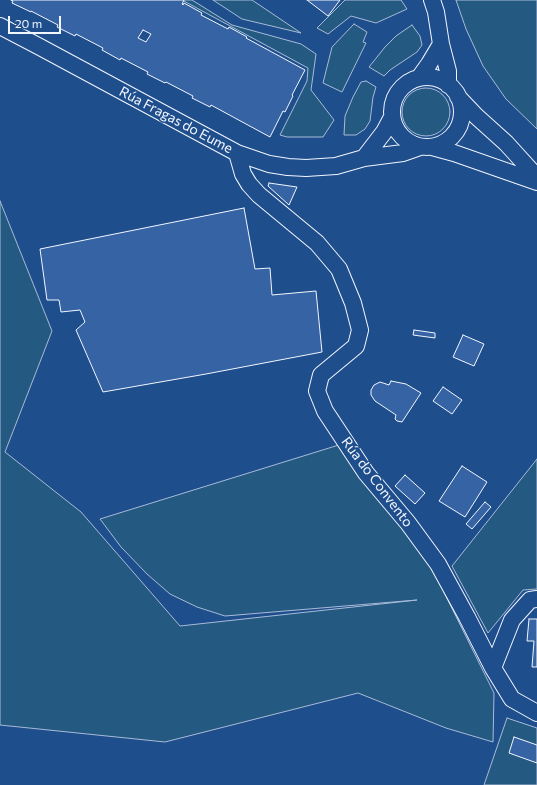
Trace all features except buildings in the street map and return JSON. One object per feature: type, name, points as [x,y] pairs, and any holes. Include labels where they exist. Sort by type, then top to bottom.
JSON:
[{"type":"street","points":[[426,147],[442,143],[451,137],[458,128],[461,118],[461,107],[453,91],[432,0]]},
{"type":"street","name":"Rúa Fragas do Eume","points":[[0,26],[237,153],[269,164],[306,168],[336,166],[364,158],[403,153],[426,147]]},
{"type":"street","points":[[418,78],[429,64],[441,44]]},
{"type":"street","points":[[364,158],[384,132],[392,117],[394,102],[401,88],[418,78],[429,77],[439,80],[453,91],[476,116],[506,143],[537,177]]},
{"type":"street","points":[[392,117],[395,127],[401,136],[410,143],[454,153],[537,182]]},
{"type":"street","name":"Rúa do Convento","points":[[237,153],[243,174],[249,184],[259,195],[317,242],[339,269],[353,303],[360,330],[356,346],[321,375],[317,391],[325,411],[366,473],[408,523],[438,564],[493,668],[512,699],[537,713]]},
{"type":"street","points":[[493,668],[512,620],[530,600],[537,599]]},
{"type":"shaded area","points":[[182,0],[192,0],[232,25],[301,44],[316,54],[311,90],[334,120],[323,137],[287,137],[280,135],[307,81],[308,68]]},
{"type":"shaded area","points":[[213,0],[252,0],[301,33],[242,19]]},
{"type":"shaded area","points":[[345,0],[401,0],[407,9],[376,23],[351,16],[328,34],[317,28]]},
{"type":"shaded area","points":[[456,0],[537,0],[537,129],[506,99],[483,66],[466,29]]},
{"type":"shaded area","points":[[354,24],[367,32],[363,42],[366,43],[342,92],[323,83],[332,47]]},
{"type":"shaded area","points":[[412,25],[420,36],[422,45],[417,52],[390,70],[384,76],[369,67],[396,36]]},
{"type":"shaded area","points":[[366,81],[376,87],[373,97],[370,121],[365,129],[356,135],[344,135],[345,116],[361,82]]},
{"type":"shaded area","points":[[421,88],[431,88],[440,92],[446,98],[450,107],[450,117],[446,126],[440,132],[431,136],[421,136],[412,132],[406,126],[402,117],[402,107],[406,98],[412,92]]},
{"type":"shaded area","points":[[0,201],[52,331],[5,452],[81,512],[180,626],[417,600],[225,616],[197,607],[170,594],[147,574],[121,547],[100,519],[342,444],[429,562],[494,693],[493,742],[446,728],[358,693],[165,742],[0,725]]},
{"type":"shaded area","points":[[537,459],[537,589],[523,590],[488,633],[452,566]]},
{"type":"shaded area","points":[[507,718],[537,728],[537,785],[484,785]]}]
